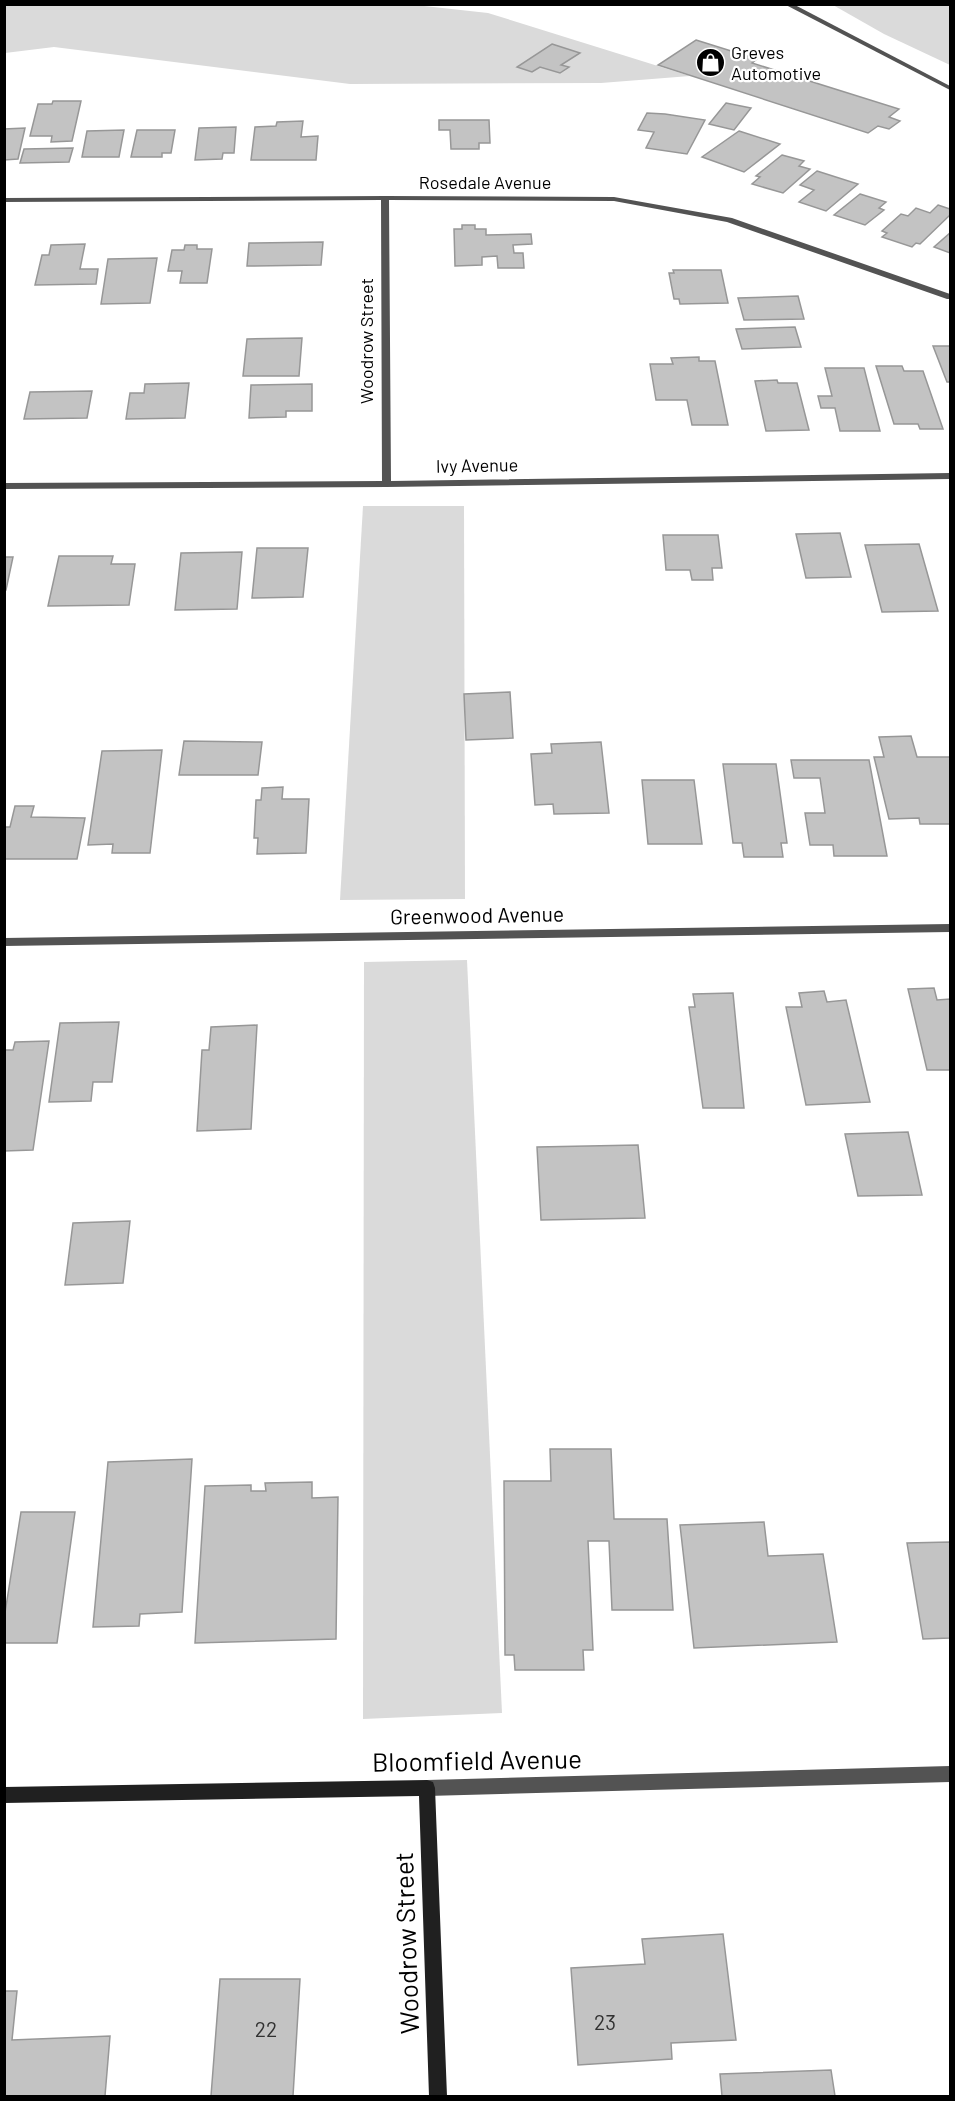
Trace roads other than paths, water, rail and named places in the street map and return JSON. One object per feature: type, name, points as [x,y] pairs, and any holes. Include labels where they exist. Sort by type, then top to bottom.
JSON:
[{"type":"street","points":[[787,4],[951,88]]},
{"type":"street","name":"Woodrow Street","points":[[385,198],[387,484]]},
{"type":"street","name":"Rosedale Avenue","points":[[4,200],[614,199],[729,220],[951,297]]},
{"type":"street","name":"Ivy Avenue","points":[[4,486],[387,484],[951,476]]},
{"type":"street","name":"Greenwood Avenue","points":[[4,942],[951,928]]},
{"type":"street","name":"Bloomfield Avenue","points":[[4,1796],[427,1788],[951,1774]]},
{"type":"street","name":"Woodrow Street","points":[[427,1788],[438,2097]]},
{"type":"place","name":"Greves Automotive","points":[[710,63]]}]
